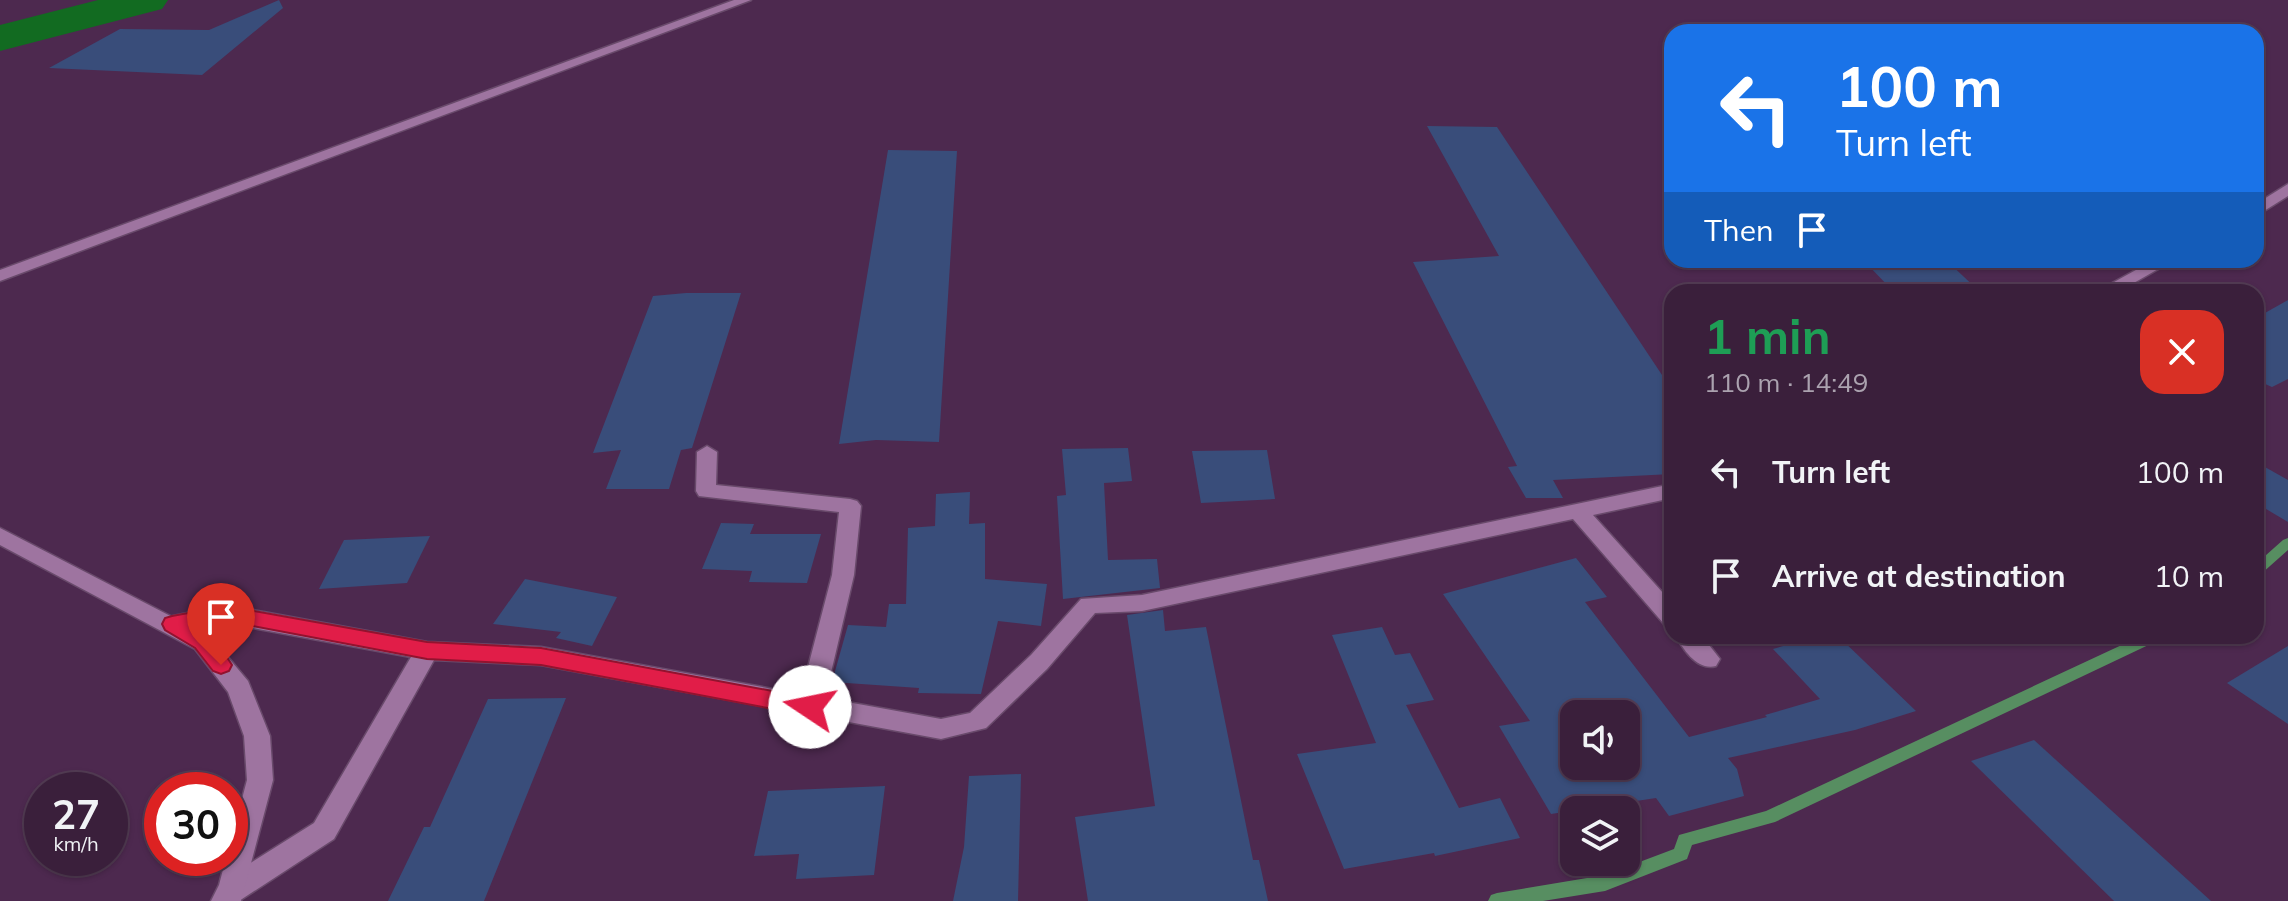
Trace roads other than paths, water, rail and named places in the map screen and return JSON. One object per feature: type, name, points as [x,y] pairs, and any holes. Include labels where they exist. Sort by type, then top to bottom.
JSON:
[{"type":"street","points":[[0,276],[745,0]]},
{"type":"street","points":[[2264,206],[2288,189]]},
{"type":"street","points":[[2120,284],[2151,268]]},
{"type":"street","points":[[707,452],[706,491],[850,506],[843,575],[810,707]]},
{"type":"street","points":[[172,624],[226,614],[427,651],[541,656],[941,729],[977,721],[1039,662],[1089,605],[1142,603],[1664,493]]},
{"type":"street","points":[[1579,512],[1664,609]]},
{"type":"street","points":[[0,536],[203,643],[239,688],[257,736],[260,780],[228,895]]},
{"type":"street","points":[[1695,644],[1708,659]]},
{"type":"street","points":[[228,895],[324,831],[427,651]]},
{"type":"waterway","points":[[0,38],[147,0]]},
{"type":"waterway","points":[[2264,564],[2288,543]]},
{"type":"waterway","points":[[1497,901],[1605,883],[1681,854],[1685,840],[1769,817],[2137,644]]}]
